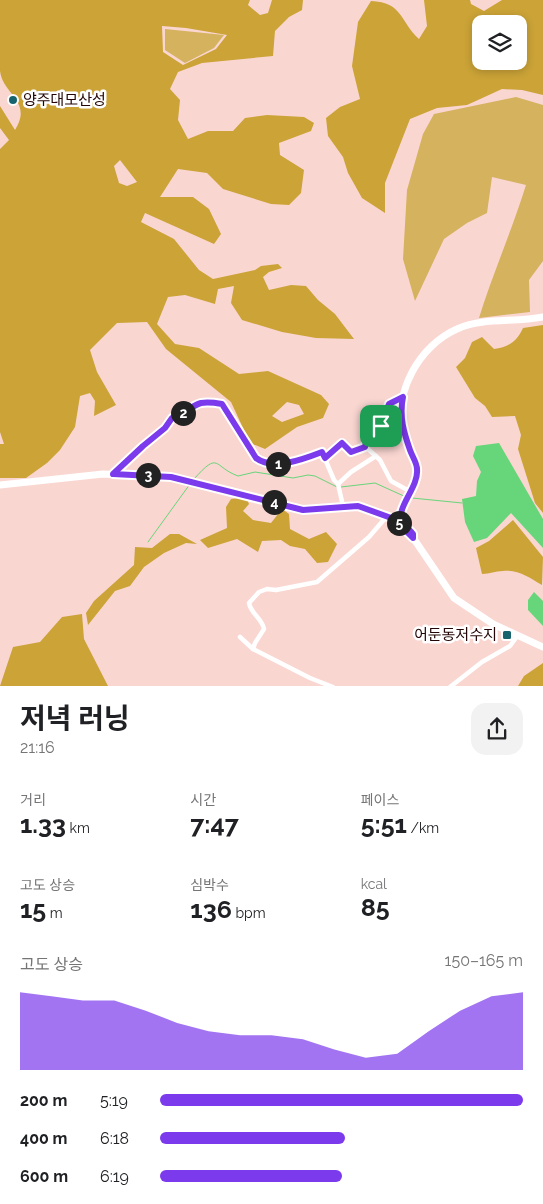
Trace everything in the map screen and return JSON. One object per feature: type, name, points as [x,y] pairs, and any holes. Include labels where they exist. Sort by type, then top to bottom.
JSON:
[{"type":"street","points":[[253,649],[264,629],[263,622],[250,609],[249,603],[259,592],[266,589],[276,590],[317,582],[400,510],[409,496],[417,468],[403,432],[401,416],[403,397],[411,374],[426,354],[440,339],[456,329],[472,324],[531,320],[543,317]]},
{"type":"street","points":[[365,447],[366,442],[381,426],[389,404],[403,397]]},
{"type":"street","points":[[113,474],[165,428],[172,418],[178,417],[202,403],[222,404],[248,447],[261,462],[279,464],[322,452],[339,486],[343,506]]},
{"type":"street","points":[[325,458],[342,443],[351,452],[365,447]]},
{"type":"street","points":[[365,447],[380,460],[391,481],[409,496]]},
{"type":"street","points":[[339,486],[351,472],[376,456]]},
{"type":"street","points":[[0,485],[113,474],[150,475],[192,482],[303,510],[343,506],[391,513],[400,510]]},
{"type":"street","points":[[370,509],[390,518],[413,538],[454,598],[486,620],[543,647]]},
{"type":"street","points":[[400,510],[401,520],[413,534],[413,538]]},
{"type":"street","points":[[450,686],[482,662],[510,646],[518,636]]},
{"type":"street","points":[[240,637],[253,649],[310,678],[334,686]]},
{"type":"shaded area","points":[[0,0],[250,0],[248,5],[260,15],[268,13],[272,0],[303,0],[302,10],[289,17],[275,31],[273,56],[202,63],[178,72],[170,89],[180,100],[178,120],[188,139],[208,131],[233,131],[245,118],[267,115],[304,117],[314,123],[311,131],[279,143],[280,155],[304,170],[301,193],[289,205],[271,204],[223,189],[207,173],[178,169],[160,197],[193,197],[209,209],[221,234],[214,244],[145,213],[141,222],[174,239],[199,270],[213,279],[255,270],[261,266],[278,264],[282,268],[269,272],[263,277],[269,290],[291,285],[306,286],[318,300],[335,314],[354,339],[316,338],[282,332],[242,320],[231,303],[234,286],[218,289],[215,304],[185,295],[168,297],[157,324],[175,344],[199,348],[239,374],[268,371],[321,395],[329,404],[323,418],[297,427],[265,449],[250,443],[231,402],[166,349],[147,322],[117,323],[90,350],[97,372],[116,405],[94,416],[95,401],[90,393],[80,396],[75,427],[60,450],[47,463],[26,478],[0,478],[0,444],[4,444],[0,432],[0,149],[9,140],[0,128],[0,106],[15,130],[20,120],[21,112],[19,105],[2,79],[0,71]],"holes":[[[162,26],[186,28],[227,35],[216,49],[183,65],[163,52]],[[120,160],[137,182],[127,186],[119,183],[114,166]],[[287,402],[299,405],[304,414],[282,422],[272,416]]]},
{"type":"shaded area","points":[[424,0],[470,0],[471,4],[484,11],[502,0],[543,0],[543,95],[522,90],[502,89],[467,105],[437,108],[410,119],[385,183],[385,213],[362,198],[348,173],[343,157],[328,136],[326,118],[340,107],[360,99],[352,66],[358,22],[371,1],[381,2],[395,9],[419,39],[427,26]]},
{"type":"shaded area","points":[[165,29],[224,35],[214,48],[185,63],[165,50]]},
{"type":"shaded area","points":[[516,97],[543,105],[543,261],[529,280],[530,312],[479,318],[526,185],[492,177],[487,213],[467,223],[444,239],[415,301],[403,259],[407,190],[423,134],[434,114]]},
{"type":"shaded area","points":[[543,325],[543,513],[535,503],[518,449],[521,435],[515,416],[492,417],[485,406],[475,398],[456,367],[465,358],[472,342],[482,337],[494,349],[508,345],[515,340],[523,328]]},
{"type":"shaded area","points":[[499,443],[543,519],[543,548],[511,513],[487,538],[474,542],[465,522],[462,499],[476,496],[477,481],[481,472],[473,456],[476,446]]},
{"type":"shaded area","points":[[246,497],[249,504],[243,511],[253,520],[271,523],[282,509],[289,514],[290,529],[309,539],[326,532],[337,544],[328,562],[317,563],[305,549],[290,546],[281,540],[262,541],[258,552],[237,539],[208,548],[200,540],[227,528],[226,507],[231,499]]},
{"type":"shaded area","points":[[513,520],[543,557],[542,585],[514,571],[482,574],[476,548],[489,541]]},
{"type":"shaded area","points":[[170,534],[179,534],[197,544],[186,543],[164,553],[144,567],[130,586],[115,591],[88,625],[86,613],[94,601],[134,565],[135,547],[152,548]]},
{"type":"shaded area","points":[[534,592],[543,601],[543,626],[528,610],[528,600]]},
{"type":"shaded area","points":[[82,614],[84,639],[108,686],[0,686],[13,647],[40,642],[62,617]]},
{"type":"shaded area","points":[[543,663],[543,686],[518,686],[524,676]]},
{"type":"waterway","points":[[194,479],[208,465],[216,463],[238,476],[255,472],[293,478],[308,475],[315,476],[337,487]]},
{"type":"waterway","points":[[341,487],[375,483],[406,497]]},
{"type":"waterway","points":[[148,542],[190,484]]},
{"type":"waterway","points":[[412,498],[462,503]]},
{"type":"place","name":"양주대모산성","points":[[13,100]]},
{"type":"place","name":"어둔동저수지","points":[[507,635]]},
{"type":"route","points":[[403,397],[401,416],[403,432],[417,468],[412,492],[400,510],[400,518],[413,534],[413,538],[394,519],[358,506],[303,510],[171,477],[113,474],[122,464],[165,428],[172,418],[178,417],[202,403],[222,404],[256,458],[261,462],[274,464],[306,458],[322,452],[325,458],[342,443],[351,452],[354,452],[365,447],[370,436],[381,426],[389,404],[403,397]]}]
